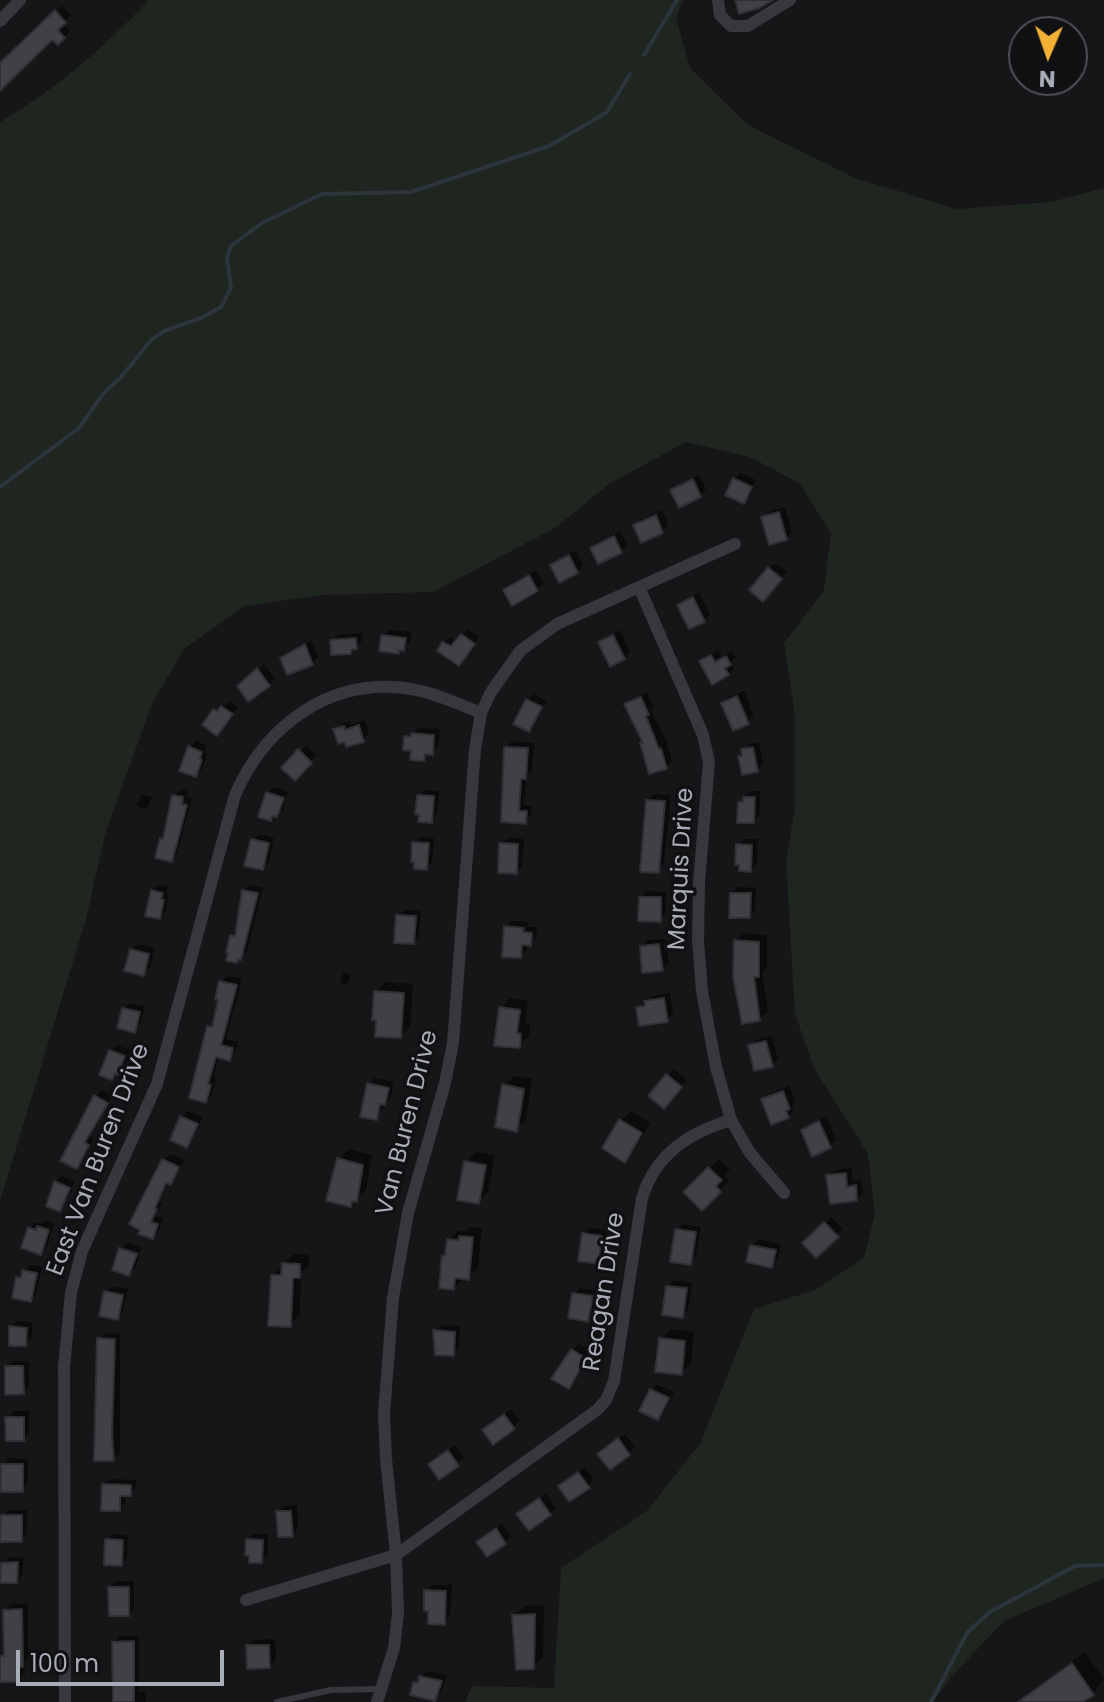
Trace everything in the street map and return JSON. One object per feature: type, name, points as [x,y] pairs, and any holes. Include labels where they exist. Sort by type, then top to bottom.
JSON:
[{"type":"street","points":[[0,21],[20,0]]},
{"type":"street","points":[[718,0],[720,15],[731,26],[748,26],[790,0]]},
{"type":"street","points":[[640,589],[735,544]]},
{"type":"street","name":"Van Buren Drive","points":[[379,1696],[396,1630],[396,1555],[384,1414],[393,1298],[417,1174],[438,1107],[453,1043],[475,749],[481,713],[510,662],[533,639],[557,624],[640,589]]},
{"type":"street","name":"Marquis Drive","points":[[640,589],[707,749],[709,779],[698,905],[700,966],[716,1067],[731,1120],[750,1153],[784,1193]]},
{"type":"street","name":"East Van Buren Drive","points":[[65,1702],[64,1367],[71,1293],[82,1251],[157,1084],[235,795],[251,763],[271,737],[298,713],[329,696],[362,688],[396,687],[425,692],[481,713]]},
{"type":"street","name":"Reagan Drive","points":[[246,1600],[396,1555],[597,1410],[606,1400],[618,1364],[646,1186],[672,1149],[696,1133],[731,1120]]},
{"type":"lane","points":[[277,1702],[331,1690],[379,1696]]},
{"type":"shaded area","points":[[149,0],[683,0],[676,18],[690,68],[748,125],[855,178],[957,209],[1051,202],[1104,188],[1104,1578],[1004,1621],[951,1677],[933,1702],[465,1702],[472,1686],[554,1688],[561,1568],[648,1510],[701,1442],[754,1309],[815,1290],[864,1258],[875,1214],[868,1154],[814,1068],[795,1014],[786,861],[795,807],[795,716],[784,643],[824,590],[831,533],[799,483],[750,457],[686,442],[609,484],[555,528],[433,592],[323,595],[244,606],[184,649],[152,704],[106,831],[86,919],[0,1201],[0,122],[79,67]]},
{"type":"building","points":[[735,0],[773,0],[760,8],[739,14]]},
{"type":"building","points":[[55,10],[66,23],[58,30],[65,38],[58,45],[52,40],[0,91],[0,63]]},
{"type":"building","points":[[733,478],[752,487],[744,504],[725,495]]},
{"type":"building","points":[[693,479],[701,497],[679,508],[670,490]]},
{"type":"building","points":[[779,512],[787,540],[769,545],[761,517]]},
{"type":"building","points":[[656,515],[663,533],[641,543],[633,525]]},
{"type":"building","points":[[614,536],[622,553],[598,564],[590,548]]},
{"type":"building","points":[[569,555],[578,573],[559,583],[550,565]]},
{"type":"building","points":[[768,567],[782,579],[763,602],[749,590]]},
{"type":"building","points":[[529,575],[538,591],[512,606],[503,590]]},
{"type":"building","points":[[693,597],[705,622],[689,629],[677,605]]},
{"type":"building","points":[[461,634],[475,644],[459,666],[437,651],[442,642],[451,646]]},
{"type":"building","points":[[381,635],[406,638],[404,651],[399,650],[399,654],[379,651]]},
{"type":"building","points":[[613,635],[625,659],[610,667],[598,642]]},
{"type":"building","points":[[356,638],[357,649],[351,650],[351,654],[331,655],[330,640]]},
{"type":"building","points":[[305,644],[313,665],[287,675],[280,658]]},
{"type":"building","points":[[711,655],[715,662],[726,656],[731,665],[725,668],[729,675],[712,685],[699,661]]},
{"type":"building","points":[[257,668],[270,686],[248,702],[237,686]]},
{"type":"building","points":[[737,696],[749,724],[733,731],[721,703]]},
{"type":"building","points":[[641,697],[667,769],[649,774],[640,743],[643,743],[624,704]]},
{"type":"building","points":[[526,699],[542,707],[529,732],[513,724]]},
{"type":"building","points":[[221,706],[233,714],[217,736],[202,725],[213,709],[217,711]]},
{"type":"building","points":[[359,725],[364,742],[346,747],[345,742],[338,744],[333,729],[344,726],[345,730]]},
{"type":"building","points":[[411,733],[434,735],[433,755],[425,754],[424,761],[410,760],[411,751],[403,750],[404,736],[411,737]]},
{"type":"building","points":[[188,746],[202,752],[196,777],[179,771]]},
{"type":"building","points":[[504,747],[528,748],[526,779],[521,779],[519,811],[527,811],[526,824],[501,822]]},
{"type":"building","points":[[753,747],[758,772],[742,775],[738,756],[742,756],[741,749]]},
{"type":"building","points":[[298,749],[312,763],[295,781],[281,768]]},
{"type":"building","points":[[266,792],[284,798],[277,817],[272,816],[271,821],[258,817]]},
{"type":"building","points":[[172,795],[183,797],[182,804],[187,805],[172,862],[155,858],[160,838],[163,839]]},
{"type":"building","points":[[417,795],[434,796],[432,823],[418,822],[419,815],[415,814]]},
{"type":"building","points":[[743,797],[755,797],[754,823],[737,823],[738,802],[743,802]]},
{"type":"building","points":[[646,800],[665,801],[659,873],[640,872]]},
{"type":"building","points":[[251,839],[269,843],[263,870],[244,866]]},
{"type":"building","points":[[412,842],[429,843],[427,870],[414,869],[414,862],[411,862]]},
{"type":"building","points":[[499,843],[518,844],[517,874],[498,873]]},
{"type":"building","points":[[736,844],[752,845],[751,872],[739,871],[739,865],[735,865]]},
{"type":"building","points":[[151,890],[163,893],[160,919],[145,916]]},
{"type":"building","points":[[242,890],[258,893],[241,960],[238,959],[237,963],[226,961],[226,953],[230,935],[235,936]]},
{"type":"building","points":[[730,893],[751,893],[750,918],[729,918]]},
{"type":"building","points":[[639,897],[661,897],[661,922],[638,921]]},
{"type":"building","points":[[396,915],[416,916],[414,944],[394,943]]},
{"type":"building","points":[[504,926],[524,928],[523,932],[532,933],[531,946],[522,945],[521,958],[502,957]]},
{"type":"building","points":[[734,940],[759,942],[759,977],[754,977],[760,1021],[742,1024],[733,977]]},
{"type":"building","points":[[659,944],[663,971],[642,973],[640,946]]},
{"type":"building","points":[[130,949],[149,954],[144,976],[124,971]]},
{"type":"building","points":[[219,981],[237,985],[221,1045],[233,1048],[230,1061],[216,1057],[206,1103],[189,1098],[207,1026],[212,1027]]},
{"type":"building","points":[[374,991],[404,993],[401,1038],[375,1037],[376,1020],[372,1020]]},
{"type":"building","points":[[664,998],[668,1022],[639,1026],[636,1007],[645,1006],[644,1001]]},
{"type":"building","points":[[499,1007],[520,1010],[517,1033],[521,1034],[520,1048],[494,1046]]},
{"type":"building","points":[[122,1008],[140,1012],[135,1033],[117,1028]]},
{"type":"building","points":[[766,1041],[773,1067],[754,1071],[748,1045]]},
{"type":"building","points":[[109,1050],[125,1056],[118,1075],[115,1073],[112,1080],[99,1075]]},
{"type":"building","points":[[666,1074],[682,1087],[664,1109],[648,1096]]},
{"type":"building","points":[[367,1083],[389,1088],[385,1105],[380,1104],[377,1120],[360,1117]]},
{"type":"building","points":[[502,1084],[524,1089],[517,1132],[495,1127]]},
{"type":"building","points":[[783,1091],[790,1109],[786,1111],[789,1118],[771,1125],[761,1099]]},
{"type":"building","points":[[94,1095],[108,1103],[85,1142],[89,1145],[77,1169],[60,1161]]},
{"type":"building","points":[[180,1116],[198,1124],[187,1148],[170,1140]]},
{"type":"building","points":[[619,1119],[642,1133],[625,1163],[602,1148]]},
{"type":"building","points":[[819,1121],[831,1148],[812,1157],[801,1130]]},
{"type":"building","points":[[337,1158],[363,1165],[357,1202],[352,1201],[351,1207],[326,1201]]},
{"type":"building","points":[[162,1159],[179,1167],[171,1185],[166,1183],[155,1208],[151,1222],[158,1224],[153,1239],[138,1234],[140,1230],[129,1224]]},
{"type":"building","points":[[464,1161],[486,1165],[479,1204],[457,1200]]},
{"type":"building","points":[[708,1167],[722,1180],[716,1186],[721,1192],[702,1211],[683,1192]]},
{"type":"building","points":[[846,1173],[847,1187],[856,1185],[857,1201],[830,1204],[826,1175]]},
{"type":"building","points":[[54,1181],[70,1188],[60,1212],[46,1206]]},
{"type":"building","points":[[824,1222],[839,1237],[816,1258],[802,1243]]},
{"type":"building","points":[[37,1226],[49,1230],[41,1255],[21,1248],[28,1227],[36,1230]]},
{"type":"building","points":[[675,1229],[696,1232],[691,1265],[670,1262]]},
{"type":"building","points":[[582,1233],[602,1236],[599,1264],[578,1261]]},
{"type":"building","points":[[459,1236],[473,1237],[469,1280],[455,1278],[454,1290],[439,1288],[447,1239],[459,1240]]},
{"type":"building","points":[[750,1245],[776,1250],[772,1268],[746,1262]]},
{"type":"building","points":[[119,1248],[137,1254],[129,1276],[112,1270]]},
{"type":"building","points":[[282,1263],[300,1264],[300,1278],[293,1278],[291,1327],[268,1326],[271,1275],[281,1275]]},
{"type":"building","points":[[22,1270],[37,1273],[31,1302],[12,1298],[16,1277],[21,1278]]},
{"type":"building","points":[[666,1286],[687,1288],[683,1318],[662,1315]]},
{"type":"building","points":[[104,1291],[123,1295],[118,1320],[99,1316]]},
{"type":"building","points":[[572,1293],[593,1296],[588,1322],[568,1318]]},
{"type":"building","points":[[9,1326],[27,1328],[26,1346],[9,1346]]},
{"type":"building","points":[[433,1330],[455,1332],[454,1356],[435,1355]]},
{"type":"building","points":[[97,1338],[115,1339],[114,1461],[94,1461]]},
{"type":"building","points":[[659,1338],[685,1341],[682,1375],[655,1372]]},
{"type":"building","points":[[571,1349],[586,1358],[569,1389],[551,1379]]},
{"type":"building","points":[[5,1366],[23,1366],[24,1394],[5,1395]]},
{"type":"building","points":[[650,1389],[669,1398],[658,1420],[639,1411]]},
{"type":"building","points":[[504,1414],[515,1429],[493,1445],[482,1430]]},
{"type":"building","points":[[5,1417],[24,1417],[24,1441],[6,1441]]},
{"type":"building","points":[[618,1438],[630,1455],[610,1470],[597,1454]]},
{"type":"building","points":[[448,1450],[459,1466],[439,1480],[428,1464]]},
{"type":"building","points":[[1,1464],[23,1464],[23,1492],[1,1492]]},
{"type":"building","points":[[578,1472],[590,1488],[569,1502],[558,1486]]},
{"type":"building","points":[[102,1484],[131,1485],[131,1496],[120,1496],[120,1511],[101,1511]]},
{"type":"building","points":[[539,1498],[551,1515],[529,1531],[516,1514]]},
{"type":"building","points":[[276,1511],[291,1511],[293,1537],[278,1537]]},
{"type":"building","points":[[1,1515],[22,1515],[22,1542],[0,1542]]},
{"type":"building","points":[[496,1528],[506,1544],[487,1557],[476,1542]]},
{"type":"building","points":[[105,1539],[123,1540],[122,1566],[104,1565]]},
{"type":"building","points":[[246,1539],[263,1540],[262,1563],[249,1563],[249,1556],[245,1555]]},
{"type":"building","points":[[18,1562],[17,1583],[0,1583],[1,1563]]},
{"type":"building","points":[[108,1587],[129,1587],[129,1616],[109,1616]]},
{"type":"building","points":[[424,1590],[446,1591],[445,1625],[428,1624],[428,1611],[424,1611]]},
{"type":"building","points":[[22,1609],[23,1667],[19,1667],[19,1682],[0,1682],[0,1656],[4,1656],[3,1610]]},
{"type":"building","points":[[535,1614],[534,1669],[516,1670],[512,1615]]},
{"type":"building","points":[[134,1641],[134,1702],[113,1702],[112,1642]]},
{"type":"building","points":[[246,1645],[269,1645],[270,1668],[247,1669]]},
{"type":"building","points":[[1072,1663],[1094,1695],[1083,1702],[1018,1702]]},
{"type":"building","points":[[419,1676],[442,1681],[435,1701],[410,1695],[413,1682],[418,1683]]},
{"type":"waterway","points":[[644,55],[677,0]]},
{"type":"waterway","points":[[0,487],[79,428],[103,394],[151,340],[164,331],[221,307],[231,288],[227,258],[231,246],[262,223],[322,194],[411,192],[549,146],[607,112],[630,74]]},
{"type":"waterway","points":[[931,1702],[967,1633],[990,1612],[1075,1566],[1104,1565]]}]
